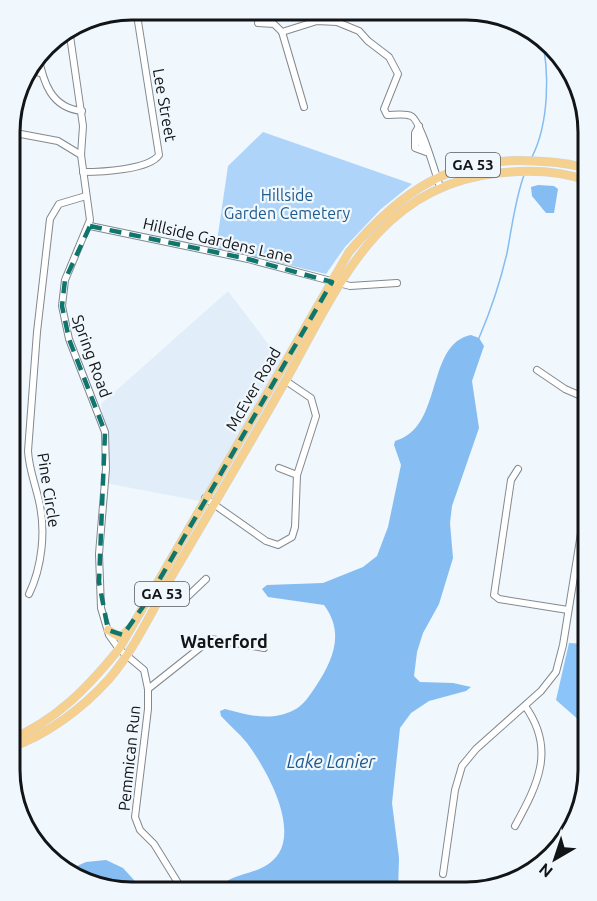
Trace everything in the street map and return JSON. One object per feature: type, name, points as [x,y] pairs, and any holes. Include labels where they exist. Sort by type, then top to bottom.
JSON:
[{"type":"main road","name":"McEver Road","points":[[20,743],[37,735],[78,708],[107,681],[127,654],[286,381],[336,283],[349,252],[373,223],[396,202],[436,177],[480,164],[514,160],[578,167]]},
{"type":"main road","name":"McEver Road","points":[[20,734],[53,717],[72,701],[119,649],[205,498],[336,283],[384,226],[420,197],[440,187],[482,175],[514,171],[555,174],[578,179]]},
{"type":"main road","points":[[108,630],[118,636],[123,635],[147,601]]},
{"type":"street","name":"Lee Street","points":[[83,172],[107,171],[149,163],[159,155],[138,20]]},
{"type":"street","points":[[282,32],[316,21],[337,22],[359,31],[368,41],[390,57],[398,74],[385,105],[387,115],[411,115],[425,137],[421,150]]},
{"type":"street","points":[[258,23],[274,24],[282,32],[304,107]]},
{"type":"street","points":[[70,37],[82,111],[81,155],[90,226]]},
{"type":"street","points":[[40,67],[56,100],[65,107],[82,111]]},
{"type":"street","points":[[36,72],[41,73]]},
{"type":"street","points":[[419,126],[415,134],[440,187]]},
{"type":"street","points":[[20,134],[58,141],[81,155]]},
{"type":"street","name":"Pine Circle","points":[[29,594],[37,575],[42,540],[42,516],[29,470],[28,451],[37,332],[50,219],[59,204],[86,196]]},
{"type":"street","name":"Hillside Gardens Lane","points":[[90,226],[248,259],[336,283],[397,283]]},
{"type":"street","name":"Spring Road","points":[[90,226],[65,280],[62,306],[69,339],[105,432],[106,469],[99,582],[102,608],[108,630],[119,649],[127,654]]},
{"type":"street","points":[[537,370],[565,389],[578,394]]},
{"type":"street","points":[[205,498],[266,541],[283,544],[292,537],[295,527],[297,475],[316,416],[310,398],[286,381]]},
{"type":"street","points":[[279,468],[297,475]]},
{"type":"street","points":[[518,469],[511,480],[494,595],[505,600],[568,610]]},
{"type":"street","points":[[443,874],[455,790],[462,766],[476,749],[550,682],[556,672],[577,554]]},
{"type":"street","points":[[160,596],[167,594],[178,599],[186,598],[194,593],[206,579]]},
{"type":"street","points":[[148,689],[211,639],[264,648]]},
{"type":"street","name":"Pemmican Run","points":[[127,654],[144,670],[148,689],[142,763],[135,809],[136,823],[177,882]]},
{"type":"street","points":[[515,826],[535,789],[542,748],[539,726],[525,706]]},
{"type":"highlighted area","points":[[90,226],[248,259],[332,282],[147,601],[123,635],[108,630],[99,582],[105,432],[69,339],[62,306],[65,280]]},
{"type":"shaded area","points":[[228,291],[288,370],[210,503],[105,483],[108,441],[101,404]]},
{"type":"shaded area","points":[[569,643],[577,643],[577,718],[556,700]]},
{"type":"green space","name":"Hillside Garden Cemetery","points":[[263,132],[412,184],[381,209],[345,247],[326,274],[216,248],[228,166]]},
{"type":"water","points":[[554,186],[558,189],[554,213],[546,213],[532,196],[531,187]]},
{"type":"water","name":"Lake Lanier","points":[[471,335],[479,338],[484,346],[472,381],[479,428],[452,506],[450,523],[453,558],[439,604],[423,633],[417,652],[414,676],[420,682],[453,683],[471,687],[466,691],[429,701],[411,713],[400,728],[392,803],[399,858],[398,882],[226,882],[259,869],[273,860],[284,841],[284,827],[282,811],[270,780],[247,743],[221,716],[220,711],[225,709],[268,717],[285,714],[297,708],[309,696],[322,676],[332,656],[334,646],[334,626],[324,605],[268,597],[262,589],[267,585],[323,583],[363,567],[377,556],[388,527],[401,465],[394,445],[395,441],[410,433],[421,420],[440,369],[447,354],[457,342]]},
{"type":"water","points":[[106,860],[123,868],[136,882],[102,878],[75,867],[86,862]]},
{"type":"waterway","points":[[532,157],[545,113],[547,80],[544,51]]},
{"type":"waterway","points":[[479,338],[501,275],[524,175]]},
{"type":"district","name":"Waterford","points":[[224,642]]}]
